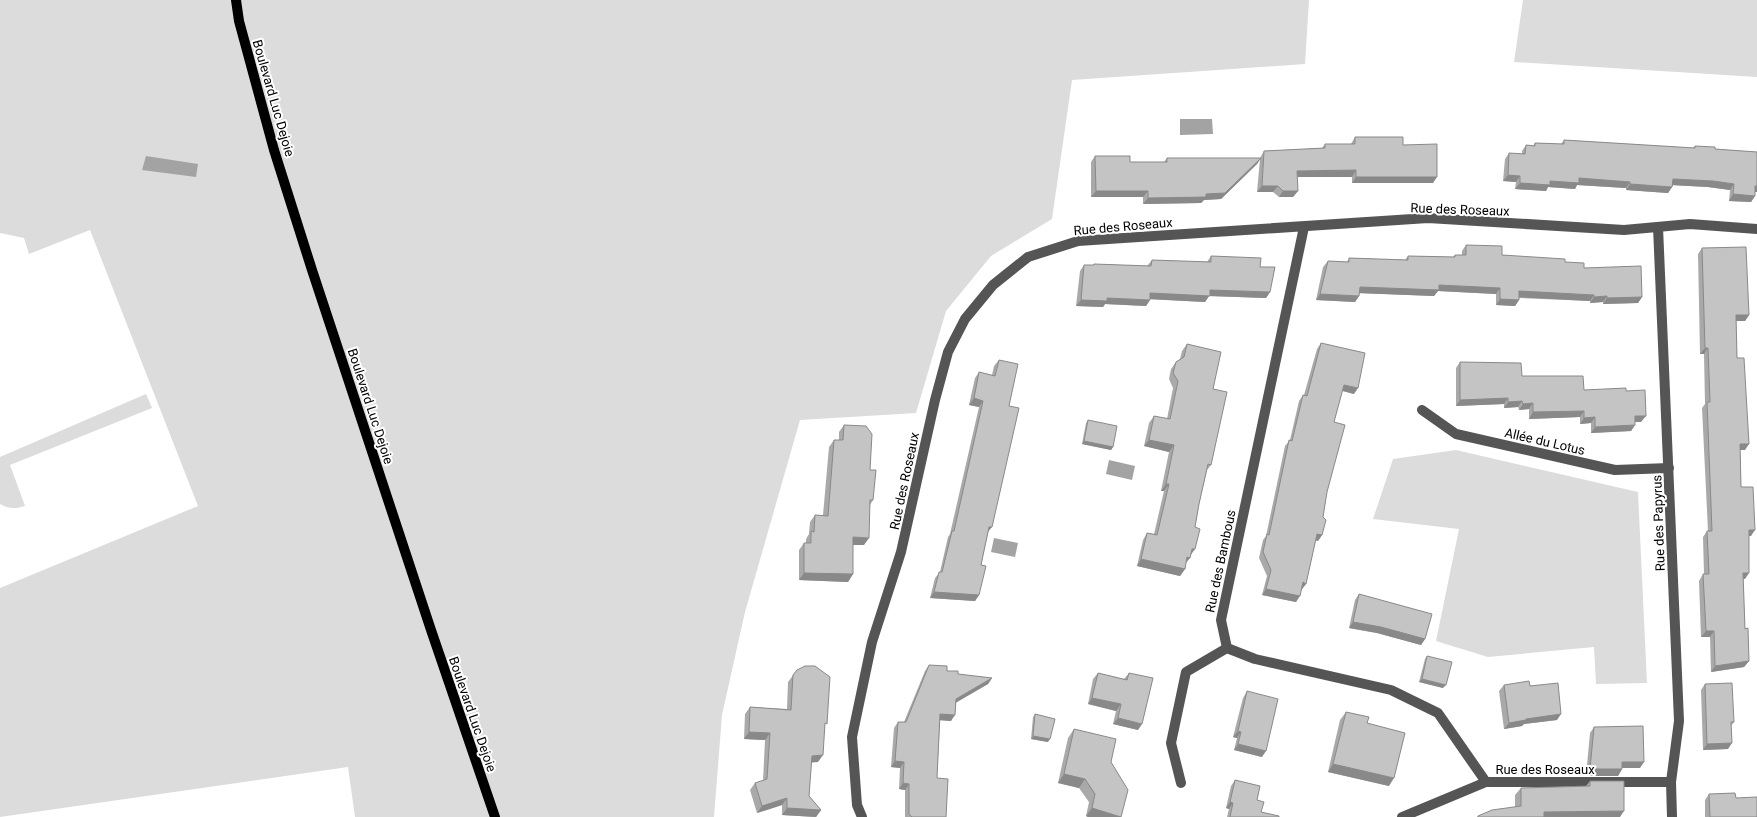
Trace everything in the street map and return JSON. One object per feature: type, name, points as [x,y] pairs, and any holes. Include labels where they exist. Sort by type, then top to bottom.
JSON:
[{"type":"main road","name":"Boulevard Luc Dejoie","points":[[236,0],[239,21],[274,150],[433,637],[495,817]]},
{"type":"street","name":"Rue des Roseaux","points":[[862,817],[857,805],[852,737],[872,642],[902,552],[940,380],[948,352],[965,319],[993,285],[1028,257],[1078,241],[1428,218],[1624,230],[1690,224],[1757,229]]},
{"type":"street","name":"Rue des Bambous","points":[[1227,648],[1221,620],[1304,227]]},
{"type":"street","name":"Rue des Papyrus","points":[[1658,228],[1679,721],[1671,782],[1672,817]]},
{"type":"street","name":"Allée du Lotus","points":[[1422,410],[1456,434],[1464,436],[1615,470],[1669,468]]},
{"type":"street","points":[[1181,783],[1171,743],[1186,672],[1227,648],[1255,659],[1391,690],[1438,713],[1486,782]]},
{"type":"street","name":"Rue des Roseaux","points":[[1402,817],[1486,782],[1671,782]]},
{"type":"shaded area","points":[[0,0],[1309,0],[1305,64],[1072,80],[1052,219],[991,256],[946,311],[916,413],[800,420],[745,612],[722,715],[714,817],[355,817],[348,767],[0,817],[0,588],[198,506],[90,230],[29,254],[24,238],[0,233]]},
{"type":"shaded area","points":[[1523,0],[1757,0],[1757,77],[1514,62]]},
{"type":"shaded area","points":[[1180,119],[1212,119],[1213,134],[1180,135]]},
{"type":"shaded area","points":[[146,156],[198,164],[196,177],[142,170]]},
{"type":"shaded area","points":[[146,394],[152,408],[10,465],[25,506],[12,508],[0,504],[0,457]]},
{"type":"shaded area","points":[[1456,450],[1638,492],[1647,683],[1596,684],[1594,647],[1488,657],[1436,641],[1459,529],[1373,519],[1393,459]]},
{"type":"shaded area","points":[[1109,460],[1135,466],[1132,480],[1106,474]]},
{"type":"shaded area","points":[[994,538],[1018,543],[1015,557],[991,552]]},
{"type":"building","points":[[1355,137],[1403,137],[1403,145],[1437,144],[1437,177],[1356,177],[1356,170],[1297,171],[1298,191],[1283,191],[1278,186],[1262,186],[1264,151],[1325,148],[1325,144],[1355,144]]},
{"type":"building","points":[[1564,140],[1695,148],[1695,146],[1715,147],[1715,149],[1757,152],[1757,186],[1755,186],[1755,196],[1733,194],[1734,184],[1713,181],[1673,179],[1672,187],[1579,178],[1579,183],[1550,181],[1550,185],[1520,183],[1520,176],[1508,175],[1509,153],[1525,154],[1526,145],[1535,146],[1535,143],[1564,144]]},
{"type":"building","points":[[1095,156],[1130,156],[1130,162],[1167,162],[1167,158],[1261,158],[1225,193],[1206,194],[1206,197],[1148,198],[1148,191],[1096,191]]},
{"type":"building","points":[[1466,245],[1502,246],[1502,255],[1565,259],[1565,262],[1584,263],[1584,268],[1641,266],[1642,297],[1607,298],[1607,296],[1594,297],[1594,295],[1519,291],[1519,300],[1500,299],[1500,288],[1439,285],[1439,290],[1360,287],[1359,296],[1320,294],[1328,261],[1349,262],[1349,258],[1408,260],[1408,256],[1455,257],[1455,255],[1466,255]]},
{"type":"building","points":[[1746,247],[1749,315],[1736,315],[1737,358],[1744,358],[1749,444],[1740,444],[1741,487],[1753,487],[1755,530],[1749,530],[1749,573],[1743,573],[1745,629],[1748,628],[1749,661],[1715,666],[1714,631],[1706,631],[1703,574],[1709,574],[1707,531],[1712,531],[1707,402],[1710,402],[1708,348],[1705,348],[1702,248]]},
{"type":"building","points":[[1211,256],[1261,258],[1260,267],[1275,267],[1270,292],[1210,290],[1210,296],[1150,293],[1150,300],[1107,298],[1107,301],[1081,300],[1084,265],[1151,266],[1152,260],[1211,262]]},
{"type":"building","points":[[1321,343],[1365,353],[1358,388],[1344,385],[1334,422],[1345,425],[1327,492],[1323,517],[1326,520],[1322,535],[1317,534],[1306,584],[1303,582],[1300,596],[1266,589],[1271,570],[1263,552],[1267,534],[1269,535],[1289,440],[1292,441],[1303,395],[1307,396]]},
{"type":"building","points":[[1187,344],[1221,352],[1213,389],[1227,392],[1211,465],[1208,464],[1199,504],[1195,527],[1200,529],[1195,549],[1192,549],[1190,558],[1187,557],[1185,569],[1141,559],[1147,533],[1157,535],[1169,484],[1166,484],[1174,445],[1149,440],[1154,416],[1170,419],[1178,381],[1173,373],[1176,362],[1184,357]]},
{"type":"building","points":[[999,360],[1018,364],[1009,406],[1019,408],[992,527],[989,527],[981,565],[986,566],[979,595],[934,592],[939,572],[942,572],[952,531],[954,531],[983,401],[974,398],[979,372],[995,376]]},
{"type":"building","points":[[1460,362],[1521,363],[1522,376],[1583,376],[1584,390],[1626,388],[1626,391],[1645,390],[1646,416],[1635,416],[1635,425],[1595,427],[1595,417],[1584,418],[1584,411],[1533,412],[1533,403],[1523,404],[1522,401],[1508,402],[1508,398],[1460,400]]},
{"type":"building","points":[[1088,420],[1117,426],[1113,447],[1084,441]]},
{"type":"building","points":[[844,425],[866,426],[872,434],[870,470],[876,470],[873,500],[870,500],[869,538],[853,537],[853,574],[804,573],[804,543],[811,543],[811,531],[814,532],[815,515],[828,516],[834,440],[843,440]]},
{"type":"building","points":[[1359,594],[1432,614],[1425,639],[1381,627],[1353,622]]},
{"type":"building","points":[[1427,656],[1452,662],[1446,685],[1422,679]]},
{"type":"building","points":[[929,665],[947,666],[947,671],[958,671],[958,674],[992,678],[956,699],[955,715],[940,714],[937,778],[948,779],[946,817],[912,817],[909,814],[909,784],[903,783],[904,762],[895,761],[898,722],[906,722]]},
{"type":"building","points":[[805,666],[815,666],[830,677],[827,724],[825,723],[823,755],[812,756],[809,796],[821,810],[787,808],[787,798],[762,806],[755,783],[767,779],[770,733],[749,732],[750,707],[791,710],[793,675],[797,670]]},
{"type":"building","points":[[1098,673],[1127,680],[1129,673],[1153,678],[1142,724],[1118,718],[1121,704],[1092,698]]},
{"type":"building","points":[[1529,681],[1530,686],[1558,683],[1561,714],[1509,723],[1504,685]]},
{"type":"building","points":[[1732,683],[1734,722],[1731,722],[1732,743],[1707,744],[1705,684]]},
{"type":"building","points":[[1247,691],[1278,699],[1266,751],[1238,744],[1241,732],[1238,731]]},
{"type":"building","points":[[1346,712],[1369,717],[1367,723],[1405,733],[1394,778],[1333,764]]},
{"type":"building","points":[[1035,714],[1055,719],[1050,739],[1033,736]]},
{"type":"building","points":[[1643,726],[1644,762],[1622,762],[1622,769],[1590,769],[1594,727]]},
{"type":"building","points":[[1074,729],[1116,739],[1111,762],[1128,790],[1121,817],[1092,808],[1095,794],[1085,779],[1064,774]]},
{"type":"building","points":[[1235,780],[1260,786],[1257,800],[1264,802],[1261,812],[1279,817],[1230,817],[1233,803],[1230,802]]},
{"type":"building","points":[[1590,781],[1624,781],[1624,811],[1544,812],[1544,817],[1478,817],[1492,810],[1521,806],[1521,788],[1590,786]]},
{"type":"building","points":[[1735,793],[1736,798],[1757,797],[1757,817],[1710,817],[1709,794]]}]
